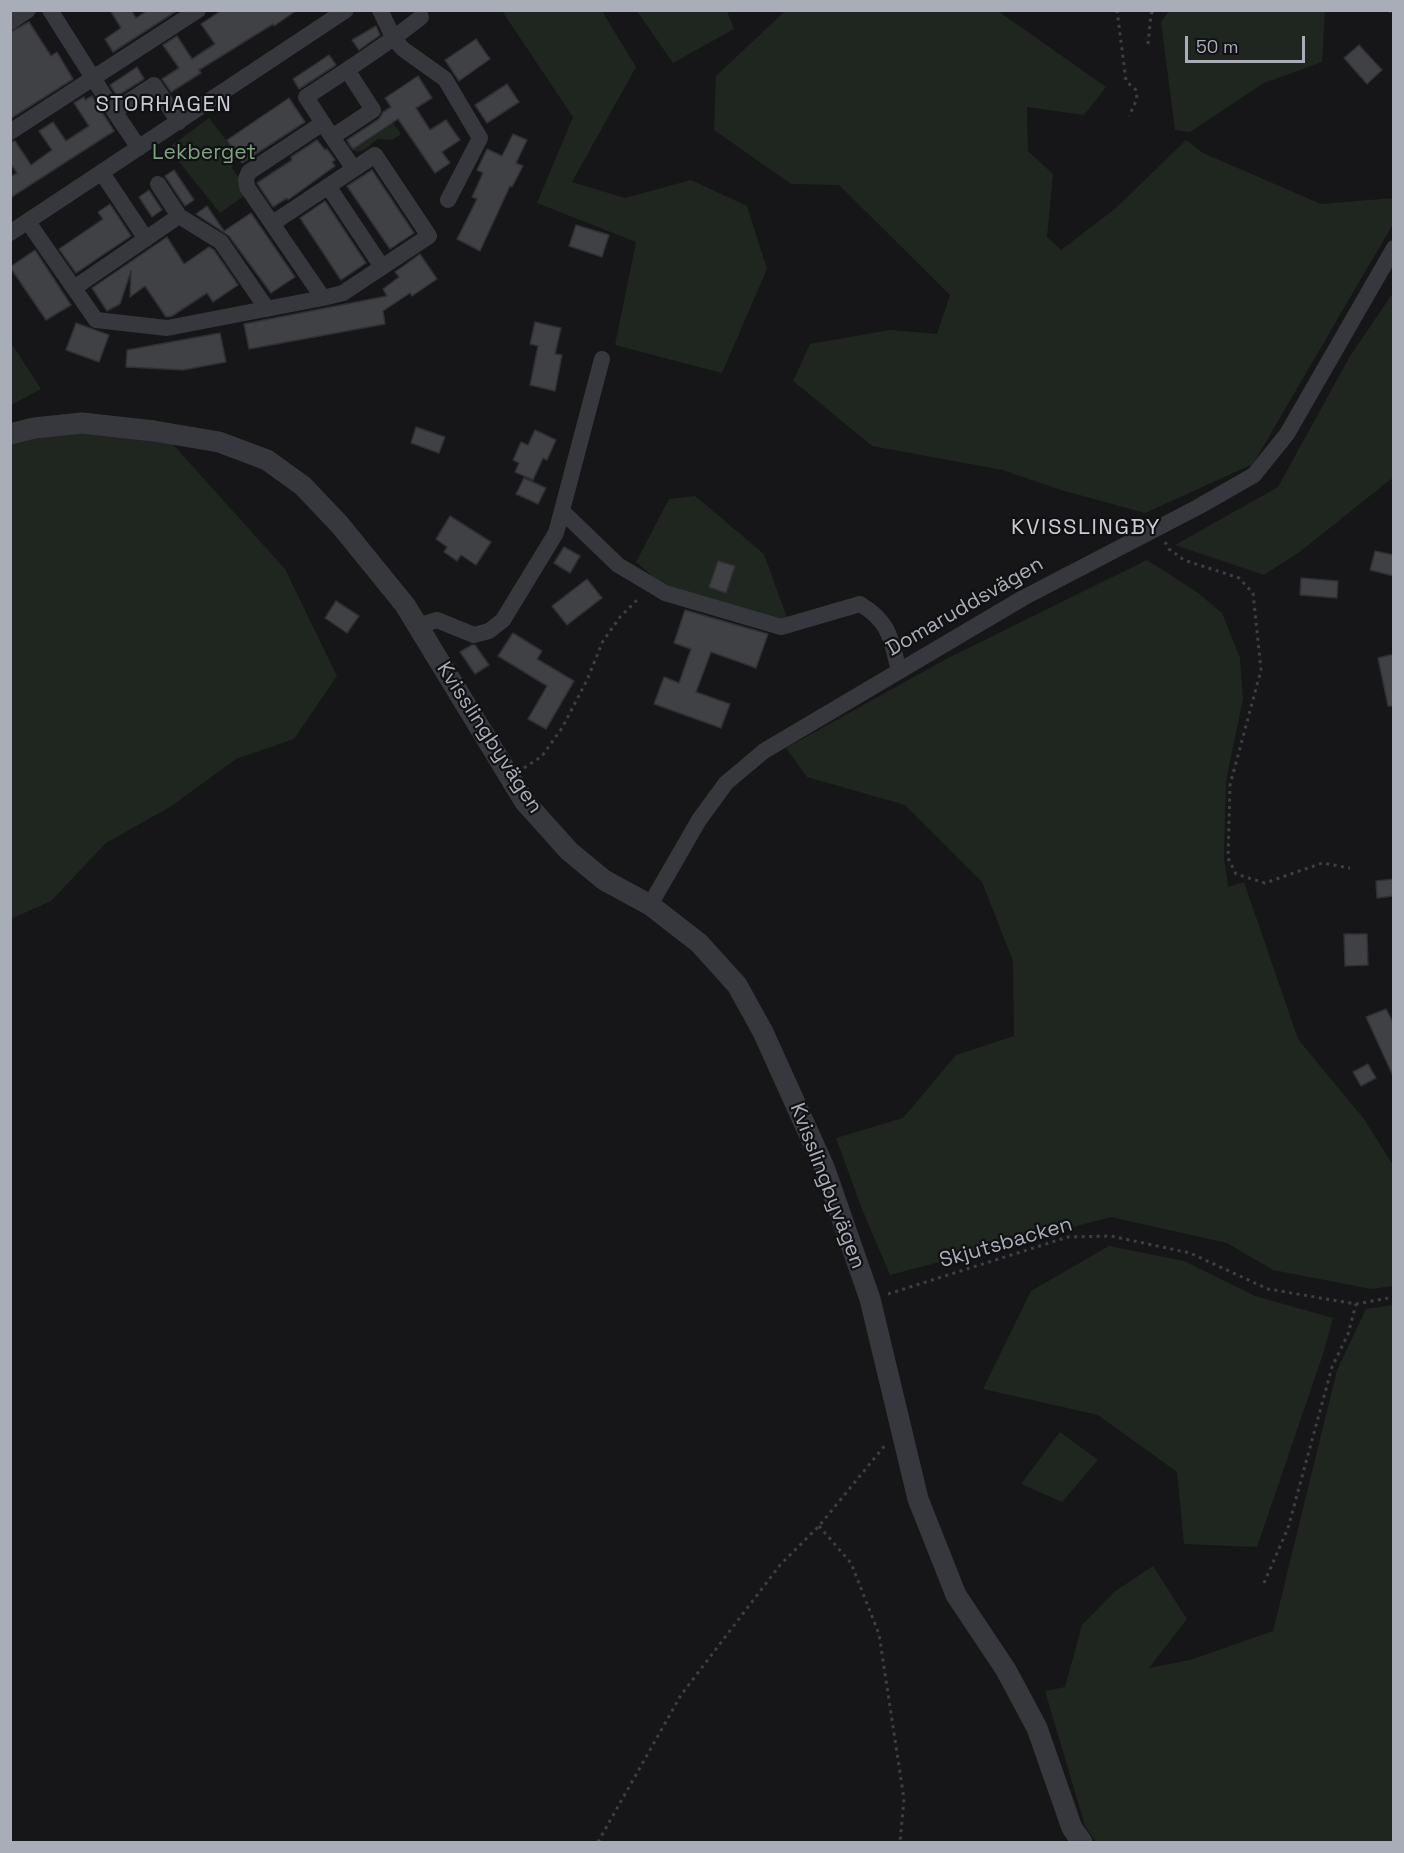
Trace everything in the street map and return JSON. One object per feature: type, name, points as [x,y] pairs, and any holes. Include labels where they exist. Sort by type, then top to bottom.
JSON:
[{"type":"street","points":[[10,22],[28,10]]},
{"type":"street","points":[[50,10],[139,148]]},
{"type":"street","points":[[10,132],[198,10]]},
{"type":"street","points":[[10,233],[179,122],[327,16],[346,10]]},
{"type":"street","points":[[380,10],[394,39],[403,49],[445,79],[480,138],[448,200]]},
{"type":"street","points":[[354,169],[306,97],[394,39],[421,17]]},
{"type":"street","points":[[323,298],[247,187],[246,179],[249,172],[327,130],[373,110],[347,70]]},
{"type":"street","points":[[114,111],[154,85],[179,122]]},
{"type":"street","points":[[28,222],[96,320],[167,328],[343,293],[429,236],[375,155],[273,223]]},
{"type":"street","points":[[102,172],[146,239]]},
{"type":"street","points":[[158,184],[179,216],[221,242],[267,309]]},
{"type":"street","points":[[328,186],[382,267]]},
{"type":"street","points":[[74,288],[179,216]]},
{"type":"street","name":"Domaruddsvägen","points":[[650,905],[699,820],[726,783],[764,751],[1023,598],[1254,474],[1287,434],[1394,248]]},
{"type":"street","name":"Kvisslingbyvägen","points":[[418,626],[437,620],[474,635],[489,631],[503,621],[556,533],[602,359]]},
{"type":"street","name":"Kvisslingbyvägen","points":[[10,434],[34,428],[82,423],[154,431],[219,442],[267,460],[303,486],[340,525],[405,605],[525,801],[569,851],[604,880],[650,905],[699,943],[737,985],[763,1032],[824,1167],[870,1299],[918,1499],[956,1595],[1006,1670],[1032,1718],[1072,1828],[1082,1842]]},
{"type":"street","points":[[563,512],[618,565],[665,593],[781,627],[860,604],[873,612],[890,632],[898,671]]},
{"type":"path","points":[[1117,10],[1126,81],[1136,90],[1137,99],[1129,116]]},
{"type":"path","points":[[1148,44],[1151,14],[1154,10]]},
{"type":"path","points":[[1389,10],[1394,16]]},
{"type":"path","points":[[1156,528],[1169,549],[1184,560],[1239,578],[1253,592],[1261,670],[1230,785],[1228,858],[1236,874],[1265,883],[1322,863],[1350,868]]},
{"type":"path","points":[[510,778],[542,756],[561,728],[587,680],[603,640],[620,617],[651,585]]},
{"type":"path","name":"Skjutsbacken","points":[[870,1299],[1068,1237],[1111,1236],[1190,1252],[1269,1289],[1356,1304],[1394,1297]]},
{"type":"path","points":[[1264,1583],[1288,1528],[1332,1367],[1348,1334],[1356,1304]]},
{"type":"path","points":[[598,1842],[681,1695],[780,1565],[819,1526],[887,1443],[902,1434]]},
{"type":"path","points":[[819,1526],[851,1563],[879,1634],[904,1799],[900,1842]]},
{"type":"green space","points":[[502,11],[602,11],[636,67],[572,182],[625,198],[691,180],[747,206],[767,269],[722,373],[615,345],[636,242],[537,203],[573,117]]},
{"type":"green space","points":[[637,11],[727,11],[734,29],[673,63]]},
{"type":"green space","points":[[785,11],[998,11],[1106,87],[1084,115],[1027,107],[1028,151],[1053,174],[1047,237],[1061,250],[1116,208],[1186,140],[1203,153],[1321,204],[1393,198],[1393,224],[1253,464],[1145,513],[1061,490],[1003,470],[872,446],[793,381],[810,344],[890,330],[937,334],[950,295],[839,185],[791,184],[714,130],[716,76]]},
{"type":"green space","points":[[1169,11],[1325,11],[1322,62],[1264,83],[1190,132],[1175,130],[1161,22]]},
{"type":"green space","points":[[387,115],[401,134],[392,140],[378,139],[362,151],[354,151],[351,148],[347,143]]},
{"type":"green space","name":"Lekberget","points":[[209,118],[236,153],[232,168],[248,193],[220,213],[168,148]]},
{"type":"green space","points":[[1393,293],[1393,480],[1391,479],[1301,551],[1264,575],[1175,545],[1278,487],[1350,356]]},
{"type":"green space","points":[[10,341],[41,389],[11,405],[10,405]]},
{"type":"green space","points":[[63,427],[169,440],[285,569],[337,676],[294,739],[236,759],[170,807],[106,843],[51,901],[11,919],[10,435]]},
{"type":"green space","points":[[695,496],[764,554],[787,618],[773,621],[666,588],[636,562],[669,499]]},
{"type":"green space","points":[[1147,560],[1197,592],[1222,613],[1240,658],[1243,699],[1226,781],[1224,857],[1228,887],[1244,882],[1298,1039],[1364,1119],[1393,1165],[1393,1286],[1371,1289],[1273,1270],[1227,1243],[1111,1217],[890,1275],[862,1209],[836,1138],[903,1118],[956,1055],[1014,1036],[1013,961],[982,882],[905,805],[807,777],[786,748],[948,658]]},
{"type":"green space","points":[[1109,1246],[1184,1261],[1255,1296],[1333,1318],[1323,1354],[1257,1547],[1184,1544],[1177,1472],[1098,1415],[983,1389],[1031,1291]]},
{"type":"green space","points":[[1393,1305],[1393,1842],[1096,1842],[1085,1826],[1045,1691],[1065,1687],[1082,1625],[1114,1592],[1153,1566],[1187,1619],[1149,1668],[1190,1660],[1273,1631],[1337,1370],[1366,1309]]},
{"type":"green space","points":[[1060,1432],[1098,1460],[1062,1502],[1021,1484]]},
{"type":"building","points":[[110,10],[131,10],[136,18],[148,10],[178,10],[113,52],[105,39],[121,28]]},
{"type":"building","points":[[222,10],[297,10],[199,70],[201,73],[171,92],[162,79],[179,68],[163,45],[177,36],[192,59],[215,44],[201,24]]},
{"type":"building","points":[[29,22],[51,56],[57,52],[73,79],[10,119],[10,32]]},
{"type":"building","points":[[376,26],[380,35],[359,50],[352,40]]},
{"type":"building","points":[[476,39],[490,59],[459,81],[445,60]]},
{"type":"building","points":[[1359,45],[1382,70],[1367,84],[1344,58]]},
{"type":"building","points":[[329,55],[336,65],[299,89],[293,79]]},
{"type":"building","points":[[137,67],[144,79],[117,96],[110,85]]},
{"type":"building","points":[[418,76],[432,98],[416,108],[430,130],[446,120],[460,140],[442,152],[450,163],[435,173],[398,119],[353,149],[347,140],[379,119],[383,112],[391,107],[385,98]]},
{"type":"building","points":[[507,84],[519,102],[487,123],[475,105]]},
{"type":"building","points":[[92,96],[114,131],[10,198],[10,177],[17,173],[10,163],[10,142],[15,141],[31,165],[52,150],[39,131],[53,122],[66,141],[89,126],[74,103],[84,97],[85,100]]},
{"type":"building","points":[[289,98],[305,122],[242,163],[227,140]]},
{"type":"building","points":[[513,134],[527,140],[516,163],[523,166],[512,187],[510,186],[480,251],[457,239],[477,199],[472,197],[483,173],[477,170],[487,149],[502,156]]},
{"type":"building","points":[[317,140],[335,160],[332,162],[335,166],[288,200],[287,198],[273,207],[257,183]]},
{"type":"building","points":[[174,170],[194,200],[185,206],[165,176]]},
{"type":"building","points":[[372,170],[414,233],[390,249],[347,186]]},
{"type":"building","points":[[149,190],[162,210],[152,217],[139,197]]},
{"type":"building","points":[[325,201],[366,263],[341,280],[300,218]]},
{"type":"building","points":[[110,204],[131,236],[76,273],[59,249],[103,219],[98,212]]},
{"type":"building","points":[[207,206],[224,231],[251,213],[295,277],[271,293],[229,236],[196,214]]},
{"type":"building","points":[[576,225],[609,235],[602,257],[569,246]]},
{"type":"building","points":[[167,237],[184,264],[209,247],[214,250],[238,285],[213,302],[207,293],[172,316],[166,317],[145,286],[130,297],[131,271],[120,304],[107,311],[92,288]]},
{"type":"building","points":[[35,250],[71,305],[46,320],[10,267]]},
{"type":"building","points":[[420,254],[437,279],[412,296],[410,293],[383,311],[385,324],[249,349],[244,324],[387,296],[383,289],[399,277],[395,272]]},
{"type":"building","points":[[535,322],[561,328],[555,354],[562,355],[555,391],[530,385],[538,346],[530,344]]},
{"type":"building","points":[[76,323],[109,335],[99,362],[66,350]]},
{"type":"building","points":[[220,333],[226,362],[183,370],[126,367],[127,350]]},
{"type":"building","points":[[416,427],[445,437],[439,453],[411,443]]},
{"type":"building","points":[[535,430],[556,440],[547,460],[543,458],[533,480],[515,472],[519,463],[513,460],[521,442],[528,445]]},
{"type":"building","points":[[524,478],[546,488],[538,504],[516,494]]},
{"type":"building","points":[[450,516],[491,542],[476,565],[461,555],[457,561],[444,552],[447,547],[436,539]]},
{"type":"building","points":[[564,547],[580,556],[570,573],[554,563]]},
{"type":"building","points":[[1375,551],[1394,555],[1394,576],[1370,570]]},
{"type":"building","points":[[718,561],[735,566],[726,593],[709,587]]},
{"type":"building","points":[[1301,578],[1338,581],[1337,598],[1300,595]]},
{"type":"building","points":[[587,579],[602,598],[567,625],[552,606]]},
{"type":"building","points":[[336,601],[359,616],[347,633],[325,618]]},
{"type":"building","points":[[685,610],[768,634],[756,668],[711,652],[696,692],[730,704],[721,728],[654,704],[664,677],[679,683],[691,649],[674,643]]},
{"type":"building","points":[[513,633],[542,651],[537,659],[574,681],[546,729],[528,719],[547,686],[498,656]]},
{"type":"building","points":[[475,645],[489,665],[475,674],[460,652]]},
{"type":"building","points":[[1394,654],[1394,706],[1388,706],[1378,658]]},
{"type":"building","points":[[1394,879],[1394,896],[1377,898],[1376,881]]},
{"type":"building","points":[[1344,934],[1367,934],[1368,965],[1345,966]]},
{"type":"building","points":[[1386,1009],[1394,1024],[1394,1078],[1366,1017]]},
{"type":"building","points":[[1368,1064],[1376,1078],[1361,1086],[1353,1072]]},
{"type":"district","name":"STORHAGEN","points":[[164,105]]},
{"type":"district","name":"KVISSLINGBY","points":[[1086,528]]}]
